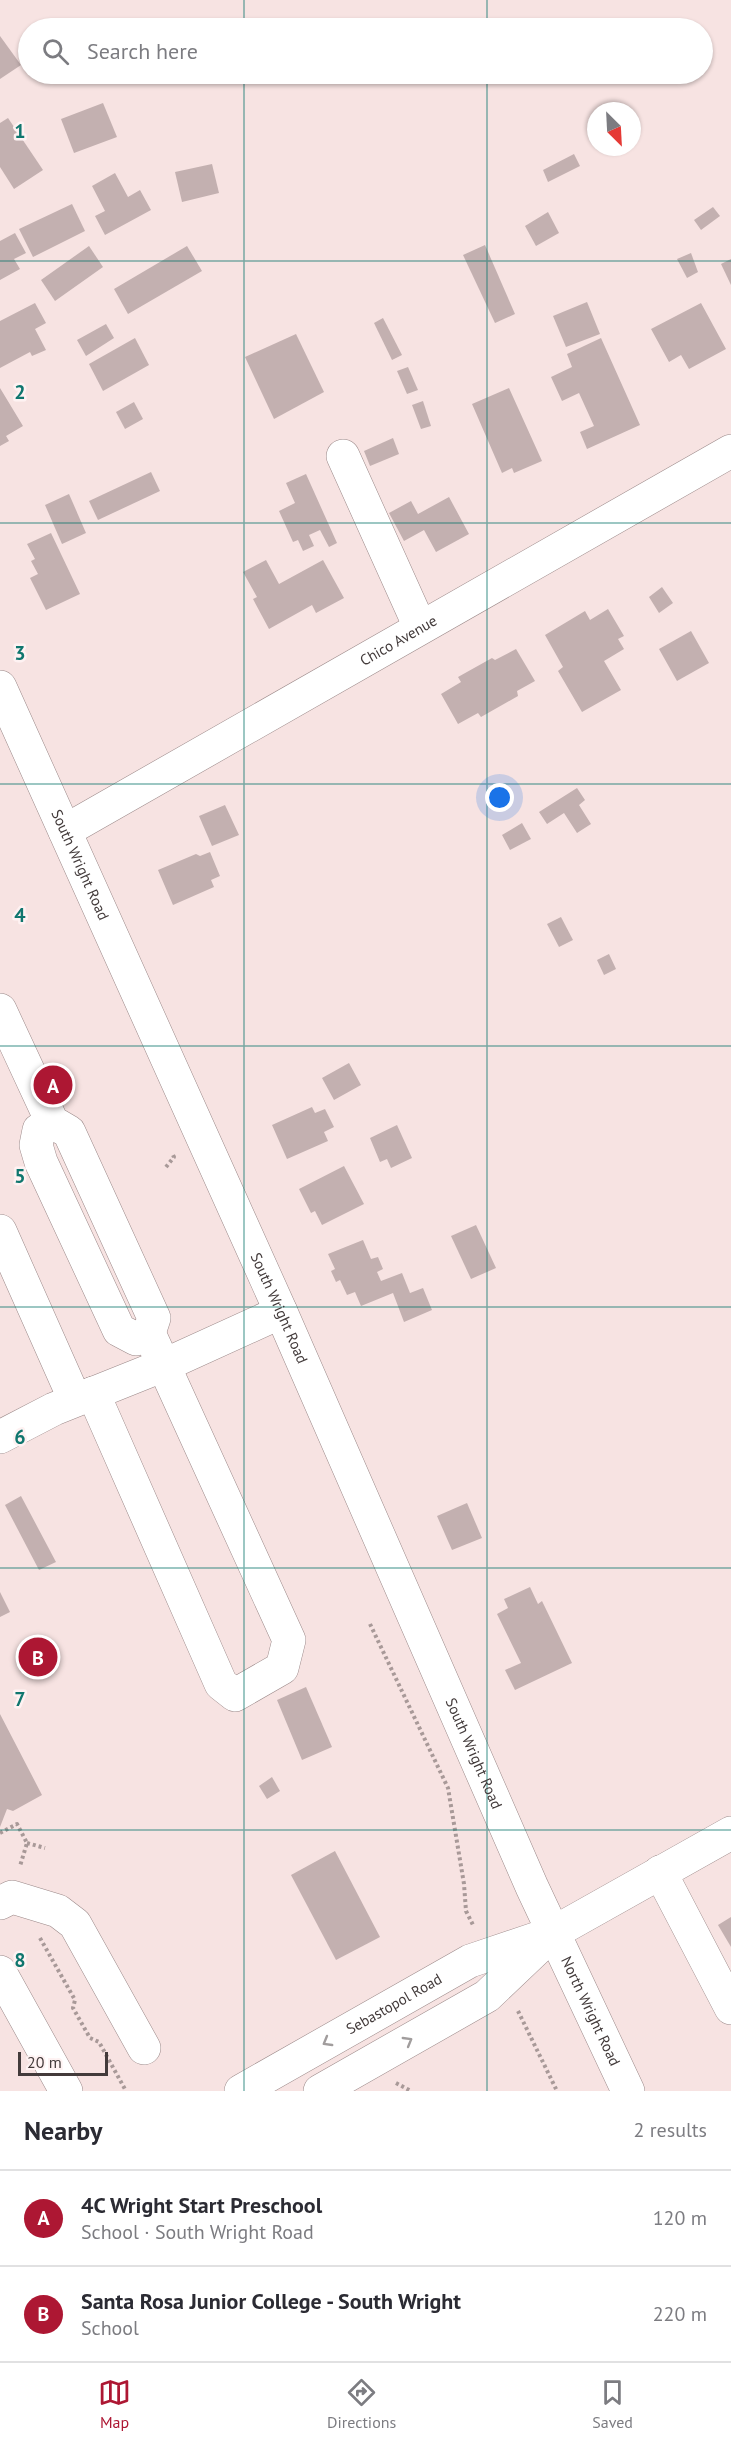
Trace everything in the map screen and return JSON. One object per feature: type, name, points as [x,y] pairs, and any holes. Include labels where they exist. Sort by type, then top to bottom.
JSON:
[{"type":"main road","name":"Chico Avenue","points":[[65,831],[731,451]]},
{"type":"main road","points":[[343,456],[420,627]]},
{"type":"main road","name":"South Wright Road","points":[[0,687],[281,1312],[553,1933]]},
{"type":"main road","points":[[0,1010],[52,1122],[69,1132],[154,1318],[149,1333],[289,1641],[282,1668],[235,1695],[221,1684],[84,1397],[0,1231]]},
{"type":"main road","points":[[0,1437],[84,1397],[164,1365],[281,1312]]},
{"type":"main road","name":"Sebastopol Road","points":[[240,2091],[470,1961],[553,1933],[731,1833]]},
{"type":"main road","points":[[660,1872],[731,2008]]},
{"type":"main road","points":[[0,1904],[12,1897],[58,1911],[75,1924],[144,2048]]},
{"type":"main road","name":"Sebastopol Road","points":[[320,2091],[487,1995],[553,1933]]},
{"type":"main road","name":"North Wright Road","points":[[553,1933],[628,2091]]},
{"type":"main road","points":[[0,1972],[66,2091]]},
{"type":"path","points":[[370,1624],[448,1788],[464,1884],[466,1911]]},
{"type":"path","points":[[0,1833],[17,1824],[27,1843],[23,1857]]},
{"type":"path","points":[[27,1843],[45,1848]]},
{"type":"path","points":[[37,1933],[75,2000],[73,2008],[90,2038],[99,2042],[126,2091]]},
{"type":"path","points":[[530,2034],[556,2091]]},
{"type":"building","points":[[0,36],[18,61],[18,67],[0,79]]},
{"type":"building","points":[[103,103],[117,137],[74,153],[61,119]]},
{"type":"building","points":[[8,118],[43,170],[14,189],[0,167],[0,123]]},
{"type":"building","points":[[574,154],[580,166],[548,182],[543,170]]},
{"type":"building","points":[[212,164],[219,193],[182,202],[175,172]]},
{"type":"building","points":[[115,173],[128,197],[140,190],[151,210],[105,235],[95,216],[105,211],[92,186]]},
{"type":"building","points":[[72,204],[85,231],[33,257],[19,229]]},
{"type":"building","points":[[713,207],[720,216],[701,230],[694,220]]},
{"type":"building","points":[[548,212],[559,233],[536,246],[525,226]]},
{"type":"building","points":[[15,233],[26,253],[14,259],[20,269],[0,280],[0,241]]},
{"type":"building","points":[[485,245],[515,314],[495,323],[463,255]]},
{"type":"building","points":[[89,246],[103,267],[55,301],[41,280]]},
{"type":"building","points":[[187,246],[202,271],[128,314],[114,289]]},
{"type":"building","points":[[691,253],[698,272],[687,278],[677,259]]},
{"type":"building","points":[[731,259],[731,285],[721,264]]},
{"type":"building","points":[[587,302],[600,334],[566,347],[553,316]]},
{"type":"building","points":[[35,303],[46,323],[35,329],[46,350],[32,356],[30,352],[0,368],[0,321]]},
{"type":"building","points":[[701,303],[726,349],[689,369],[681,355],[669,362],[651,329]]},
{"type":"building","points":[[383,318],[402,355],[392,360],[374,323]]},
{"type":"building","points":[[106,324],[114,338],[86,356],[77,340]]},
{"type":"building","points":[[296,334],[324,392],[274,419],[245,357]]},
{"type":"building","points":[[135,338],[149,365],[103,391],[89,364]]},
{"type":"building","points":[[601,338],[640,425],[587,449],[580,432],[594,426],[579,393],[562,401],[551,377],[572,367],[567,354]]},
{"type":"building","points":[[408,367],[418,390],[407,394],[397,371]]},
{"type":"building","points":[[0,388],[23,426],[6,436],[9,441],[0,446]]},
{"type":"building","points":[[509,388],[542,461],[514,473],[512,468],[502,473],[472,404]]},
{"type":"building","points":[[423,401],[431,426],[421,429],[412,405]]},
{"type":"building","points":[[134,402],[143,419],[125,429],[116,412]]},
{"type":"building","points":[[393,438],[399,454],[370,466],[364,451]]},
{"type":"building","points":[[151,472],[160,491],[98,520],[89,501]]},
{"type":"building","points":[[306,474],[337,543],[329,547],[320,530],[309,535],[314,546],[303,551],[298,540],[293,542],[279,511],[295,503],[286,483]]},
{"type":"building","points":[[69,494],[86,533],[62,544],[45,505]]},
{"type":"building","points":[[449,497],[469,534],[436,552],[424,530],[404,541],[389,513],[411,501],[418,514]]},
{"type":"building","points":[[51,533],[80,594],[46,610],[30,578],[38,574],[31,561],[35,559],[27,544]]},
{"type":"building","points":[[266,560],[279,584],[323,560],[344,598],[316,613],[312,605],[269,629],[253,599],[257,597],[243,572]]},
{"type":"building","points":[[662,587],[673,603],[659,613],[649,597]]},
{"type":"building","points":[[608,609],[624,636],[618,639],[624,649],[604,661],[621,690],[582,712],[558,671],[563,667],[545,635],[585,611],[590,620]]},
{"type":"building","points":[[691,631],[709,663],[677,681],[659,649]]},
{"type":"building","points":[[516,649],[535,681],[517,691],[518,696],[481,717],[478,713],[458,724],[441,694],[461,682],[458,677],[492,658],[495,660]]},
{"type":"building","points":[[577,788],[585,800],[579,805],[591,824],[577,833],[564,813],[547,824],[539,812]]},
{"type":"building","points":[[225,805],[239,835],[212,846],[199,816]]},
{"type":"building","points":[[522,823],[531,839],[510,850],[502,835]]},
{"type":"building","points":[[210,852],[220,876],[211,880],[214,887],[173,905],[158,870],[196,854],[200,856]]},
{"type":"building","points":[[561,917],[573,940],[559,947],[547,924]]},
{"type":"building","points":[[609,954],[616,969],[604,975],[597,960]]},
{"type":"building","points":[[349,1063],[361,1085],[334,1100],[322,1078]]},
{"type":"building","points":[[312,1107],[315,1113],[325,1109],[334,1127],[324,1132],[328,1141],[287,1159],[272,1125]]},
{"type":"building","points":[[397,1125],[412,1158],[391,1168],[387,1159],[380,1162],[370,1138]]},
{"type":"building","points":[[344,1166],[364,1204],[322,1225],[315,1211],[311,1213],[299,1189]]},
{"type":"building","points":[[476,1225],[496,1268],[471,1279],[451,1236]]},
{"type":"building","points":[[363,1240],[371,1259],[378,1257],[383,1269],[377,1272],[381,1281],[402,1273],[410,1293],[423,1288],[432,1310],[404,1322],[393,1293],[361,1306],[355,1292],[347,1295],[340,1280],[336,1282],[331,1271],[335,1269],[328,1254]]},
{"type":"building","points":[[21,1496],[56,1562],[39,1570],[5,1505]]},
{"type":"building","points":[[467,1503],[482,1538],[452,1550],[437,1516]]},
{"type":"building","points":[[530,1587],[538,1604],[542,1601],[572,1663],[515,1690],[505,1670],[521,1663],[497,1614],[508,1608],[504,1599]]},
{"type":"building","points":[[0,1592],[10,1612],[0,1617]]},
{"type":"building","points":[[306,1687],[332,1747],[302,1760],[277,1700]]},
{"type":"building","points":[[0,1714],[42,1795],[13,1811],[7,1809],[0,1827]]},
{"type":"building","points":[[272,1777],[280,1791],[267,1799],[259,1786]]},
{"type":"building","points":[[335,1851],[380,1937],[336,1960],[291,1875]]},
{"type":"building","points":[[731,1917],[731,1947],[718,1925]]},
{"type":"place","name":"4C Wright Start Preschool","points":[[53,1085]]},
{"type":"place","name":"Santa Rosa Junior College - South Wright","points":[[38,1657]]}]
